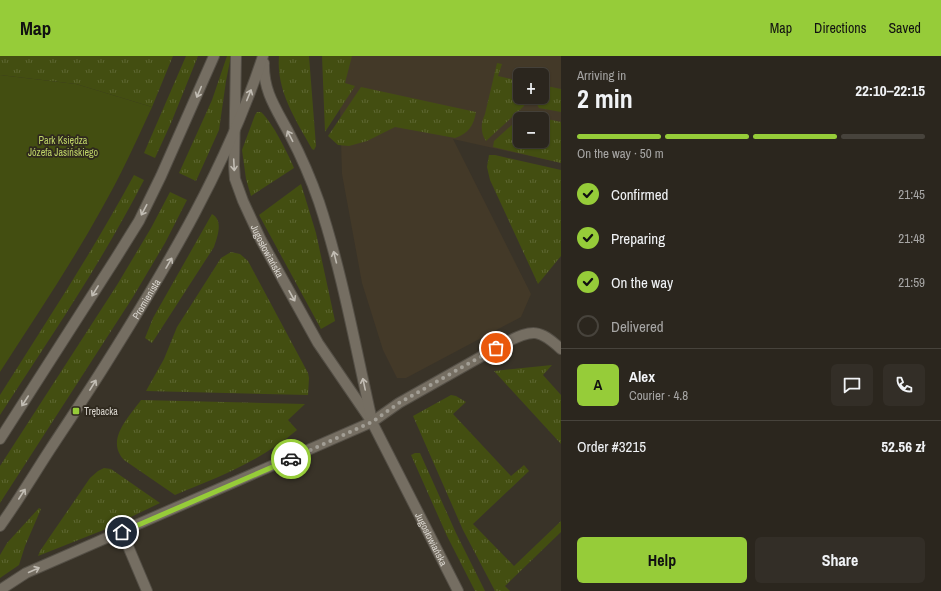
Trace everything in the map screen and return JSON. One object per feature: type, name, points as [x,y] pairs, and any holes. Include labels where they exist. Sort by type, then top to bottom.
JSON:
[{"type":"street","points":[[0,439],[116,258],[138,221],[162,176],[214,56]]},
{"type":"street","name":"Jugosłowiańska","points":[[236,56],[234,166],[235,179],[247,211],[318,343],[372,422],[458,591]]},
{"type":"street","name":"Jugosłowiańska","points":[[264,56],[264,78],[268,92],[306,169],[331,241],[372,422]]},
{"type":"street","name":"Promienista","points":[[0,526],[76,411],[164,270],[198,208],[234,132],[264,56]]},
{"type":"street","points":[[0,590],[26,573],[372,422],[399,403],[507,342],[524,334],[538,332],[547,337],[561,349]]},
{"type":"street","points":[[122,532],[147,591]]},
{"type":"shaded area","points":[[342,56],[561,56],[561,163],[453,139],[531,294],[521,317],[406,378],[397,378],[383,350],[362,283],[342,174],[340,109]]},
{"type":"green space","points":[[0,56],[173,56],[152,107],[76,84],[0,75]]},
{"type":"green space","points":[[186,56],[198,56],[155,158],[144,153]]},
{"type":"green space","points":[[227,56],[231,56],[219,130],[196,181],[179,173],[212,100]]},
{"type":"green space","points":[[279,56],[309,56],[316,146],[314,150],[312,149],[288,105],[281,81]]},
{"type":"green space","points":[[322,56],[352,56],[345,83],[355,86],[325,132]]},
{"type":"green space","points":[[497,63],[502,64],[498,76],[513,79],[513,104],[524,104],[524,106],[517,112],[513,112],[513,116],[486,141],[482,131],[482,124]]},
{"type":"green space","name":"Park Księdza Józefa Jasińskiego","points":[[0,75],[76,84],[152,107],[108,198],[52,292],[0,372]]},
{"type":"green space","points":[[549,86],[561,89],[561,112],[539,108],[537,104],[549,104]]},
{"type":"green space","points":[[361,87],[476,112],[475,117],[470,128],[455,138],[395,127],[367,141],[349,146],[338,145],[328,136]]},
{"type":"green space","points":[[257,112],[261,112],[266,117],[275,130],[294,168],[251,196],[246,179],[242,150]]},
{"type":"green space","points":[[549,119],[561,122],[561,163],[493,147],[494,141],[513,124],[513,148],[549,148]]},
{"type":"green space","points":[[489,155],[495,155],[561,170],[561,256],[538,284],[490,180],[487,167]]},
{"type":"green space","points":[[134,175],[144,180],[128,210],[75,299],[0,415],[0,395],[86,259]]},
{"type":"green space","points":[[301,184],[316,233],[335,321],[321,329],[259,215]]},
{"type":"green space","points":[[170,192],[187,200],[165,243],[133,297],[0,503],[0,466],[117,285],[151,228]]},
{"type":"green space","points":[[212,214],[216,217],[219,225],[214,247],[152,343],[145,338],[153,318]]},
{"type":"green space","points":[[231,252],[240,254],[248,261],[308,373],[308,395],[146,391],[164,359],[177,327],[221,258]]},
{"type":"green space","points":[[552,365],[543,375],[561,395],[561,444],[494,371]]},
{"type":"green space","points":[[451,395],[456,396],[466,402],[453,414],[511,476],[524,465],[529,471],[473,524],[514,566],[561,521],[561,532],[505,586],[510,591],[495,591],[463,530],[413,416]]},
{"type":"green space","points":[[141,400],[305,404],[288,420],[297,430],[283,441],[238,468],[175,495],[124,460],[119,452],[117,445],[121,429],[125,421]]},
{"type":"green space","points":[[420,453],[456,533],[485,591],[475,591],[447,536],[411,455]]},
{"type":"green space","points":[[104,468],[111,469],[160,503],[106,529],[38,556],[90,478]]},
{"type":"green space","points":[[39,508],[41,509],[25,546],[19,565],[0,578],[0,555],[7,543]]},
{"type":"way so far","points":[[291,459],[372,422],[399,403],[496,348]]},
{"type":"place","name":"Trębacka","points":[[76,411]]},
{"type":"route","points":[[122,532],[291,459]]}]
